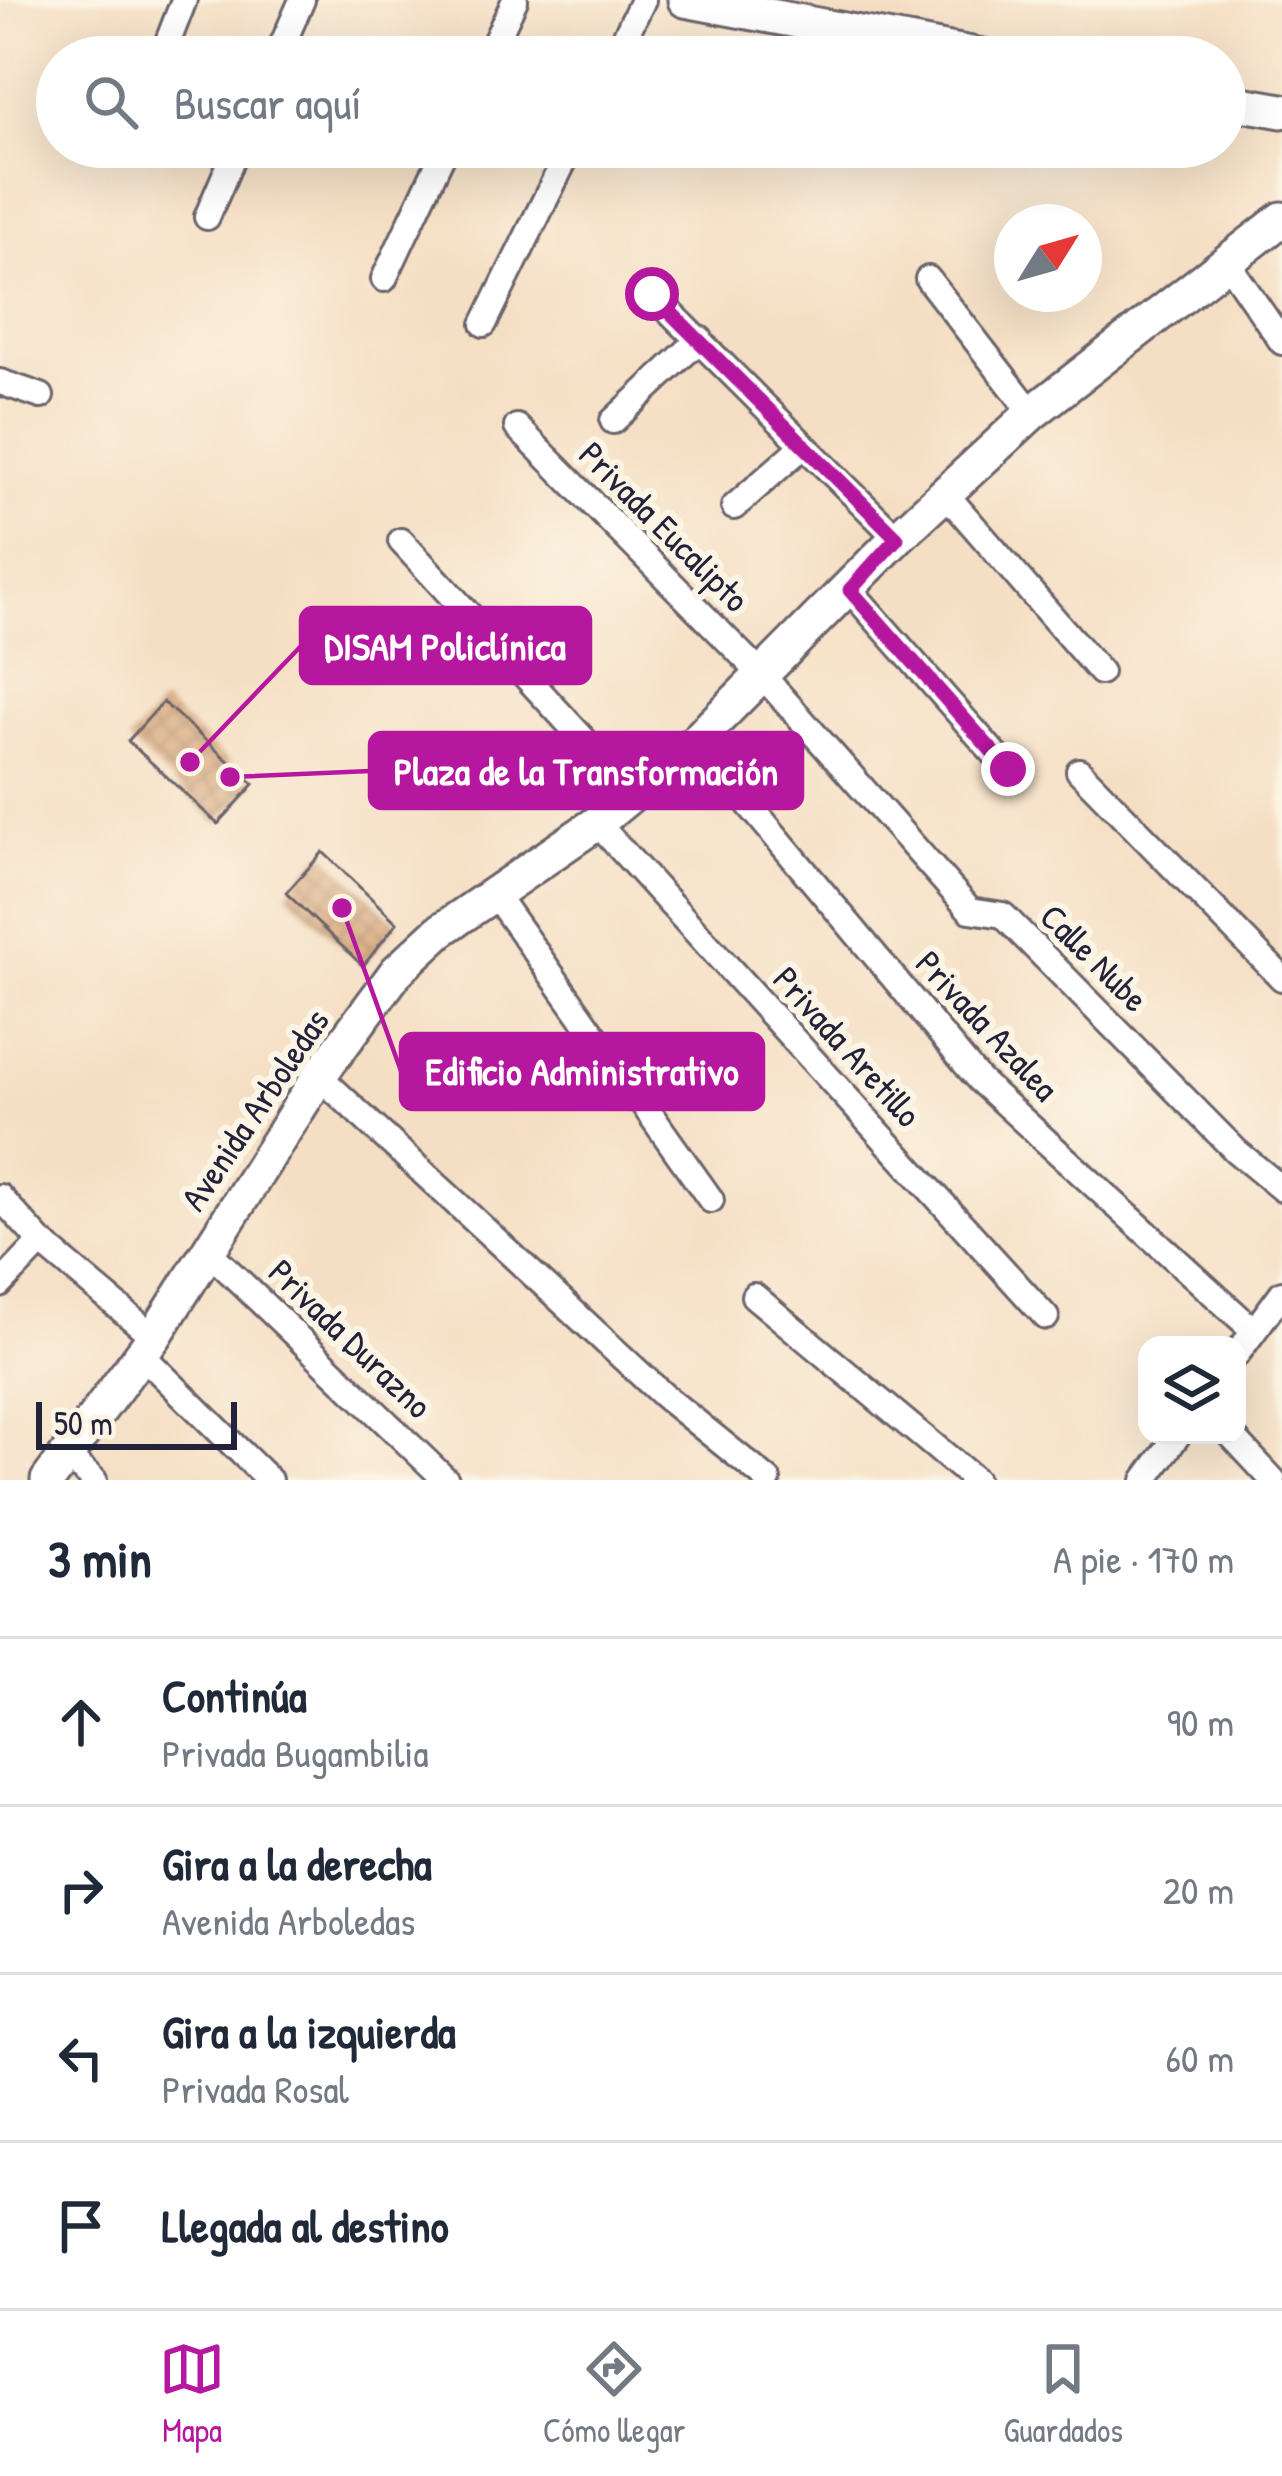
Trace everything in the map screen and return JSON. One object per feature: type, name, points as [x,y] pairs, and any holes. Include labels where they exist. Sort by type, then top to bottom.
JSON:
[{"type":"main road","points":[[685,0],[876,36]]},
{"type":"main road","points":[[1246,105],[1282,111]]},
{"type":"main road","name":"Avenida Arboledas","points":[[58,1468],[148,1346],[319,1076],[397,971],[440,932],[597,823],[697,741],[897,538],[1032,412],[1282,219]]},
{"type":"street","points":[[170,36],[184,0]]},
{"type":"street","points":[[286,36],[302,0]]},
{"type":"street","points":[[498,36],[515,0]]},
{"type":"street","points":[[626,36],[644,0]]},
{"type":"street","points":[[207,217],[228,168]]},
{"type":"street","points":[[384,279],[436,168]]},
{"type":"street","points":[[484,325],[561,168]]},
{"type":"street","points":[[1227,262],[1282,342]]},
{"type":"street","points":[[928,279],[1032,412]]},
{"type":"street","points":[[652,294],[897,538]]},
{"type":"street","points":[[613,421],[700,339]]},
{"type":"street","points":[[0,382],[41,396]]},
{"type":"street","name":"Privada Eucalipto","points":[[517,428],[762,675]]},
{"type":"street","points":[[734,507],[802,447]]},
{"type":"street","points":[[944,492],[1100,672]]},
{"type":"street","points":[[401,542],[634,793]]},
{"type":"street","points":[[850,590],[1008,769]]},
{"type":"street","name":"Calle Nube","points":[[762,675],[970,910],[1003,915],[1236,1151],[1282,1189]]},
{"type":"street","name":"Privada Azalea","points":[[697,741],[979,1079],[1254,1331]]},
{"type":"street","points":[[1079,771],[1282,978]]},
{"type":"street","name":"Privada Aretillo","points":[[597,823],[1046,1317]]},
{"type":"street","points":[[496,896],[711,1200]]},
{"type":"street","points":[[319,1076],[664,1396],[768,1480]]},
{"type":"street","points":[[0,1197],[148,1346],[269,1480]]},
{"type":"street","points":[[0,1285],[40,1242]]},
{"type":"street","name":"Privada Durazno","points":[[206,1249],[446,1480]]},
{"type":"street","points":[[1246,1342],[1282,1293]]},
{"type":"street","points":[[754,1296],[975,1480]]},
{"type":"street","points":[[1145,1480],[1171,1444]]},
{"type":"street","points":[[1239,1444],[1273,1480]]},
{"type":"street","points":[[58,1468],[94,1480]]},
{"type":"building","points":[[163,702],[254,784],[218,824],[128,741]]},
{"type":"building","points":[[323,852],[397,923],[363,966],[286,893]]},
{"type":"place","name":"DISAM Policlínica","points":[[190,762]]},
{"type":"place","name":"Plaza de la Transformación","points":[[230,777]]},
{"type":"place","name":"Edificio Administrativo","points":[[342,908]]},
{"type":"route","points":[[652,294],[897,538],[850,590],[1008,769]]}]
